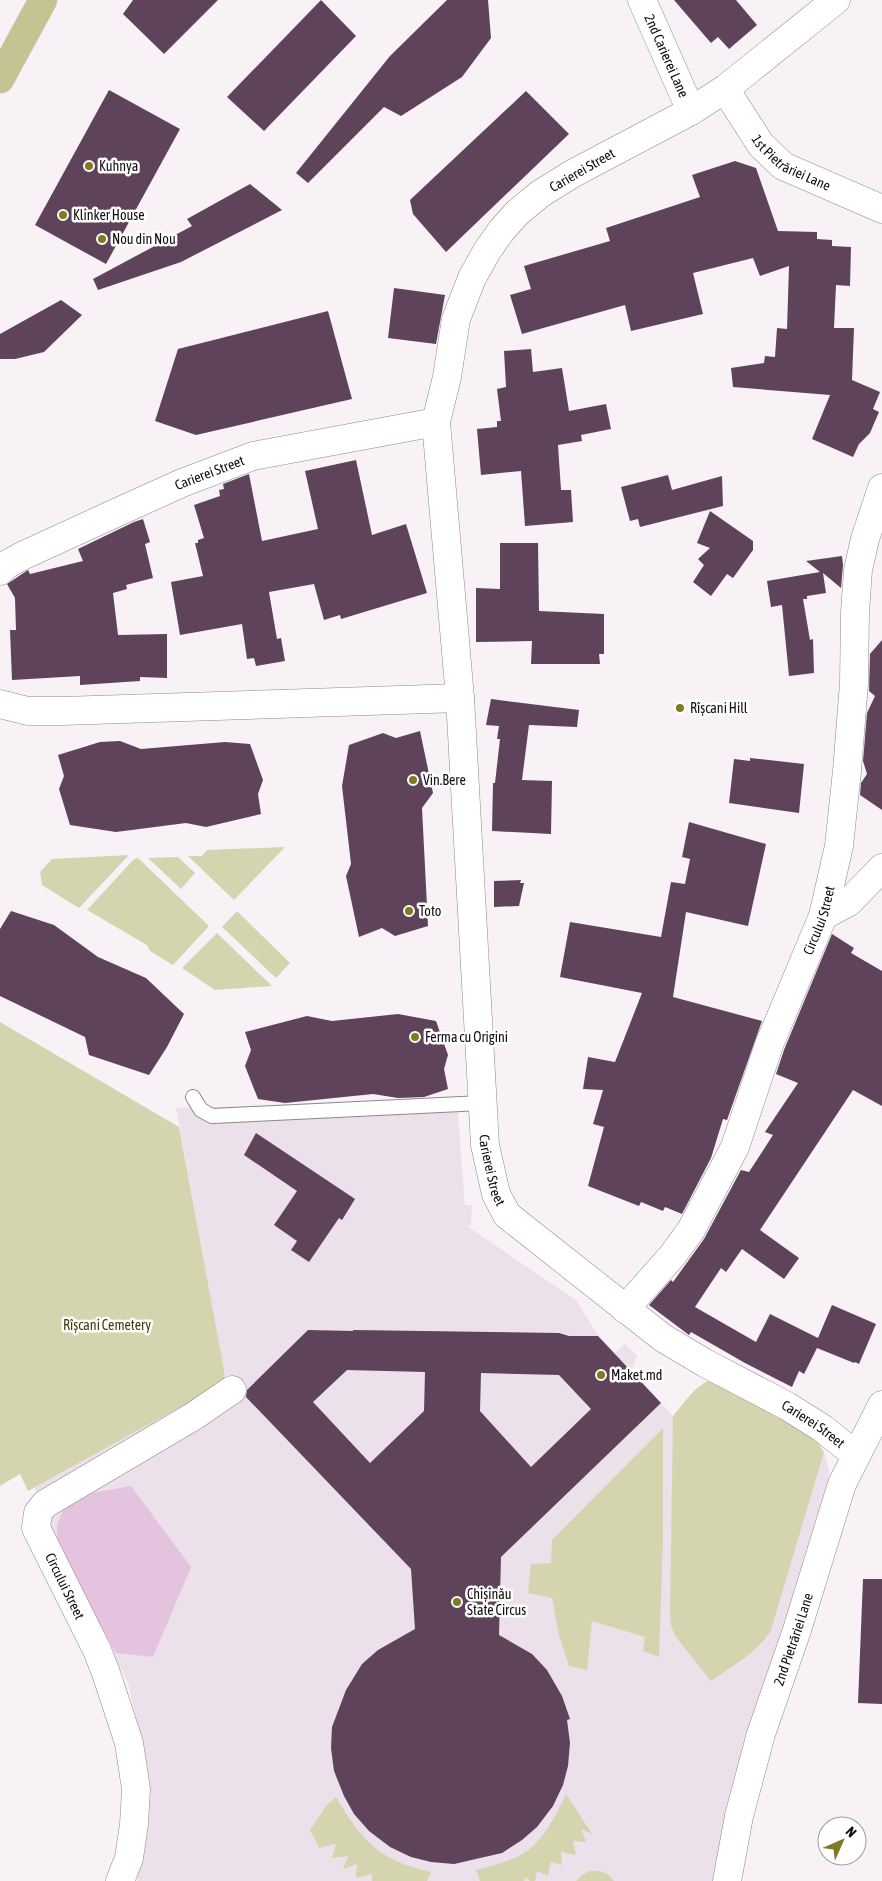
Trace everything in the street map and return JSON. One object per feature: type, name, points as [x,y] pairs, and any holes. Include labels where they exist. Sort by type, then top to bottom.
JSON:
[{"type":"main road","points":[[0,79],[43,0]]},
{"type":"street","name":"Carierei Street","points":[[836,0],[725,88],[691,111],[572,174],[540,194],[501,230],[472,278],[456,319],[448,377],[436,422],[460,698],[485,1145],[496,1194],[506,1216],[663,1338],[705,1363],[787,1406],[822,1428],[856,1455]]},
{"type":"street","name":"2nd Carierei Lane","points":[[648,3],[691,111]]},
{"type":"street","name":"1st Pietrăriei Lane","points":[[725,88],[761,145],[783,166],[882,209]]},
{"type":"street","name":"Carierei Street","points":[[0,571],[6,565],[22,556],[120,511],[182,483],[253,456],[436,422]]},
{"type":"street","name":"Circului Street","points":[[625,1309],[672,1256],[691,1230],[735,1147],[769,1045],[823,916],[839,846],[847,771],[854,683],[855,612],[858,570],[865,539],[882,488]]},
{"type":"street","points":[[0,704],[28,711],[62,711],[460,698]]},
{"type":"street","points":[[823,916],[849,902],[882,868]]},
{"type":"street","name":"Circului Street","points":[[120,1881],[129,1858],[134,1824],[136,1789],[129,1743],[97,1650],[36,1528],[38,1514],[45,1504],[194,1416],[232,1390]]},
{"type":"street","name":"2nd Pietrăriei Lane","points":[[726,1881],[738,1816],[761,1734],[797,1630],[842,1484],[882,1405]]},
{"type":"lane","points":[[193,1097],[201,1110],[212,1116],[482,1103]]},
{"type":"shaded area","points":[[457,1101],[465,1205],[472,1205],[471,1225],[467,1226],[577,1301],[597,1334],[615,1353],[625,1344],[637,1356],[631,1371],[673,1416],[706,1381],[824,1452],[829,1477],[776,1646],[716,1881],[138,1881],[136,1874],[143,1750],[128,1682],[55,1548],[35,1487],[224,1383],[224,1369],[176,1108]]},
{"type":"shaded area","points":[[131,1486],[191,1567],[153,1657],[116,1653],[57,1545],[57,1525],[64,1508],[81,1495]]},
{"type":"green space","points":[[285,847],[234,900],[188,856],[202,856],[207,850]]},
{"type":"green space","points":[[129,855],[79,908],[42,885],[40,872],[52,859]]},
{"type":"green space","points":[[178,857],[195,873],[181,889],[148,858]]},
{"type":"green space","points":[[138,858],[209,926],[173,965],[150,951],[147,945],[87,910],[134,859]]},
{"type":"green space","points":[[237,911],[290,963],[276,978],[222,927]]},
{"type":"green space","points":[[217,933],[272,986],[215,990],[182,968]]},
{"type":"green space","name":"Rîșcani Cemetery","points":[[0,1022],[179,1127],[224,1369],[224,1383],[28,1491],[20,1474],[0,1486]]},
{"type":"green space","points":[[713,1380],[724,1383],[817,1441],[824,1452],[771,1630],[752,1652],[711,1681],[675,1636],[671,1625],[670,1613],[673,1416],[701,1385]]},
{"type":"green space","points":[[663,1428],[663,1541],[659,1657],[643,1651],[645,1637],[592,1621],[587,1670],[569,1666],[559,1635],[552,1598],[528,1593],[531,1564],[551,1563],[552,1540]]},
{"type":"green space","points":[[566,1794],[592,1834],[581,1829],[586,1842],[573,1841],[576,1855],[561,1852],[562,1865],[551,1862],[548,1876],[537,1871],[535,1881],[530,1881],[525,1877],[524,1881],[480,1881],[476,1870],[496,1865],[521,1855],[539,1840],[550,1825]]},
{"type":"green space","points":[[336,1797],[355,1826],[374,1847],[398,1862],[431,1872],[427,1881],[372,1881],[372,1874],[356,1878],[357,1864],[343,1869],[348,1856],[332,1858],[336,1844],[319,1848],[310,1830],[327,1805]]},
{"type":"green space","points":[[589,1871],[603,1872],[614,1881],[576,1881]]},
{"type":"building","points":[[133,0],[218,0],[164,54],[123,14]]},
{"type":"building","points":[[321,0],[356,36],[264,131],[227,97]]},
{"type":"building","points":[[447,0],[488,0],[491,38],[462,77],[401,116],[384,107],[308,183],[296,173],[390,56]]},
{"type":"building","points":[[674,0],[736,0],[757,25],[729,49],[718,37],[711,43]]},
{"type":"building","points":[[109,90],[180,129],[106,264],[35,225]]},
{"type":"building","points":[[526,91],[569,134],[446,252],[413,214],[410,200]]},
{"type":"building","points":[[735,161],[756,168],[778,231],[817,232],[817,239],[832,240],[832,246],[851,247],[850,286],[836,285],[834,328],[854,328],[852,380],[880,392],[873,409],[879,412],[870,433],[859,444],[853,457],[812,439],[830,395],[733,387],[731,368],[764,363],[765,356],[775,357],[777,328],[787,329],[789,266],[760,276],[753,258],[693,273],[703,314],[631,331],[625,305],[522,334],[510,295],[531,289],[524,266],[610,241],[606,228],[700,197],[692,175]]},
{"type":"building","points":[[250,184],[282,210],[181,262],[98,290],[93,279],[192,226],[187,219]]},
{"type":"building","points":[[394,288],[445,295],[436,344],[388,338]]},
{"type":"building","points":[[61,300],[82,315],[44,352],[15,359],[0,359],[0,334]]},
{"type":"building","points":[[328,311],[352,399],[196,435],[155,421],[178,349]]},
{"type":"building","points":[[531,349],[533,372],[562,368],[569,411],[606,404],[611,429],[581,435],[582,441],[558,445],[561,490],[571,490],[573,522],[525,526],[521,471],[481,475],[477,429],[497,427],[497,421],[501,421],[497,389],[506,387],[504,351]]},
{"type":"building","points":[[356,460],[372,535],[406,524],[427,593],[341,619],[340,615],[324,620],[314,584],[269,592],[277,639],[281,638],[285,661],[256,666],[254,658],[247,659],[242,624],[180,635],[171,582],[203,576],[195,543],[204,538],[194,505],[220,496],[219,490],[224,489],[223,484],[249,474],[262,541],[318,529],[305,471]]},
{"type":"building","points":[[668,475],[672,490],[722,476],[723,506],[640,527],[638,519],[630,521],[621,487]]},
{"type":"building","points":[[710,511],[753,541],[753,550],[733,578],[727,574],[711,596],[693,582],[704,565],[698,559],[710,548],[697,543]]},
{"type":"building","points":[[143,519],[150,542],[145,544],[153,578],[126,585],[127,589],[113,593],[118,635],[167,634],[167,678],[140,677],[140,681],[80,685],[80,676],[12,680],[10,630],[16,630],[15,598],[7,584],[28,570],[30,574],[83,561],[78,549]]},
{"type":"building","points":[[500,543],[538,543],[539,611],[604,614],[604,654],[599,654],[600,664],[531,664],[532,641],[476,642],[476,588],[500,589]]},
{"type":"building","points":[[842,556],[841,588],[823,573],[826,593],[807,596],[807,599],[803,599],[810,640],[813,639],[814,673],[789,676],[782,605],[771,607],[767,581],[820,572],[806,561]]},
{"type":"building","points":[[882,640],[882,810],[860,795],[861,783],[867,774],[863,761],[867,713],[875,696],[869,691],[870,654]]},
{"type":"building","points":[[491,699],[579,710],[577,727],[529,725],[522,780],[552,781],[551,834],[492,831],[493,783],[495,783],[500,739],[497,739],[499,726],[486,725]]},
{"type":"building","points":[[420,731],[433,793],[422,808],[428,926],[395,936],[382,928],[359,937],[346,876],[351,864],[342,786],[349,745],[383,733],[396,738]]},
{"type":"building","points":[[120,741],[141,749],[225,742],[250,744],[263,780],[258,794],[261,814],[206,827],[186,823],[116,832],[70,825],[59,789],[64,776],[58,755],[100,742]]},
{"type":"building","points":[[750,758],[804,764],[799,813],[729,803],[734,759],[750,761]]},
{"type":"building","points":[[689,822],[766,844],[748,926],[686,912],[673,997],[762,1021],[727,1120],[723,1119],[711,1158],[682,1214],[665,1207],[663,1211],[641,1202],[639,1206],[588,1186],[604,1127],[593,1124],[603,1090],[583,1089],[588,1057],[615,1062],[642,993],[560,977],[570,922],[661,937],[671,882],[685,884],[690,859],[682,857]]},
{"type":"building","points":[[521,880],[520,883],[524,883],[519,906],[494,907],[494,881]]},
{"type":"building","points":[[11,911],[54,925],[98,957],[146,978],[184,1014],[167,1047],[149,1075],[89,1055],[85,1037],[0,996],[0,929]]},
{"type":"building","points":[[832,934],[854,948],[851,953],[882,971],[882,1106],[853,1090],[760,1230],[799,1258],[784,1279],[742,1249],[726,1272],[721,1268],[695,1307],[756,1342],[770,1314],[818,1338],[832,1305],[876,1324],[859,1364],[817,1348],[804,1374],[799,1371],[792,1387],[691,1332],[689,1335],[649,1305],[671,1280],[673,1282],[704,1239],[741,1170],[749,1172],[773,1135],[765,1132],[798,1083],[776,1074]]},
{"type":"building","points":[[398,1014],[436,1021],[448,1055],[444,1069],[448,1089],[424,1097],[398,1098],[373,1094],[285,1103],[258,1099],[245,1066],[251,1050],[245,1032],[307,1016],[332,1021]]},
{"type":"building","points":[[256,1133],[355,1199],[342,1220],[339,1218],[309,1262],[291,1250],[297,1241],[274,1225],[297,1191],[244,1155]]},
{"type":"building","name":"Chișinău State Circus","points":[[308,1330],[559,1333],[569,1336],[598,1336],[661,1403],[501,1557],[499,1635],[532,1654],[547,1670],[562,1696],[570,1719],[567,1720],[570,1743],[568,1766],[563,1785],[553,1806],[537,1827],[502,1853],[454,1864],[431,1862],[411,1857],[390,1847],[369,1831],[354,1814],[344,1796],[334,1771],[331,1748],[332,1727],[346,1690],[362,1664],[378,1650],[415,1629],[411,1569],[246,1397],[247,1390]],"holes":[[[347,1370],[425,1372],[424,1411],[370,1463],[313,1402]],[[481,1373],[559,1375],[591,1409],[531,1467],[480,1411]]]},
{"type":"building","points":[[863,1579],[882,1579],[882,1704],[858,1703]]},
{"type":"place","name":"Kuhnya","points":[[89,166]]},
{"type":"place","name":"Klinker House","points":[[63,215]]},
{"type":"place","name":"Nou din Nou","points":[[102,239]]},
{"type":"place","name":"Rîșcani Hill","points":[[680,708]]},
{"type":"place","name":"Vin.Bere","points":[[413,780]]},
{"type":"place","name":"Toto","points":[[409,911]]},
{"type":"place","name":"Ferma cu Origini","points":[[415,1037]]},
{"type":"place","name":"Maket.md","points":[[601,1375]]},
{"type":"place","name":"Chișinău State Circus","points":[[457,1602]]}]
